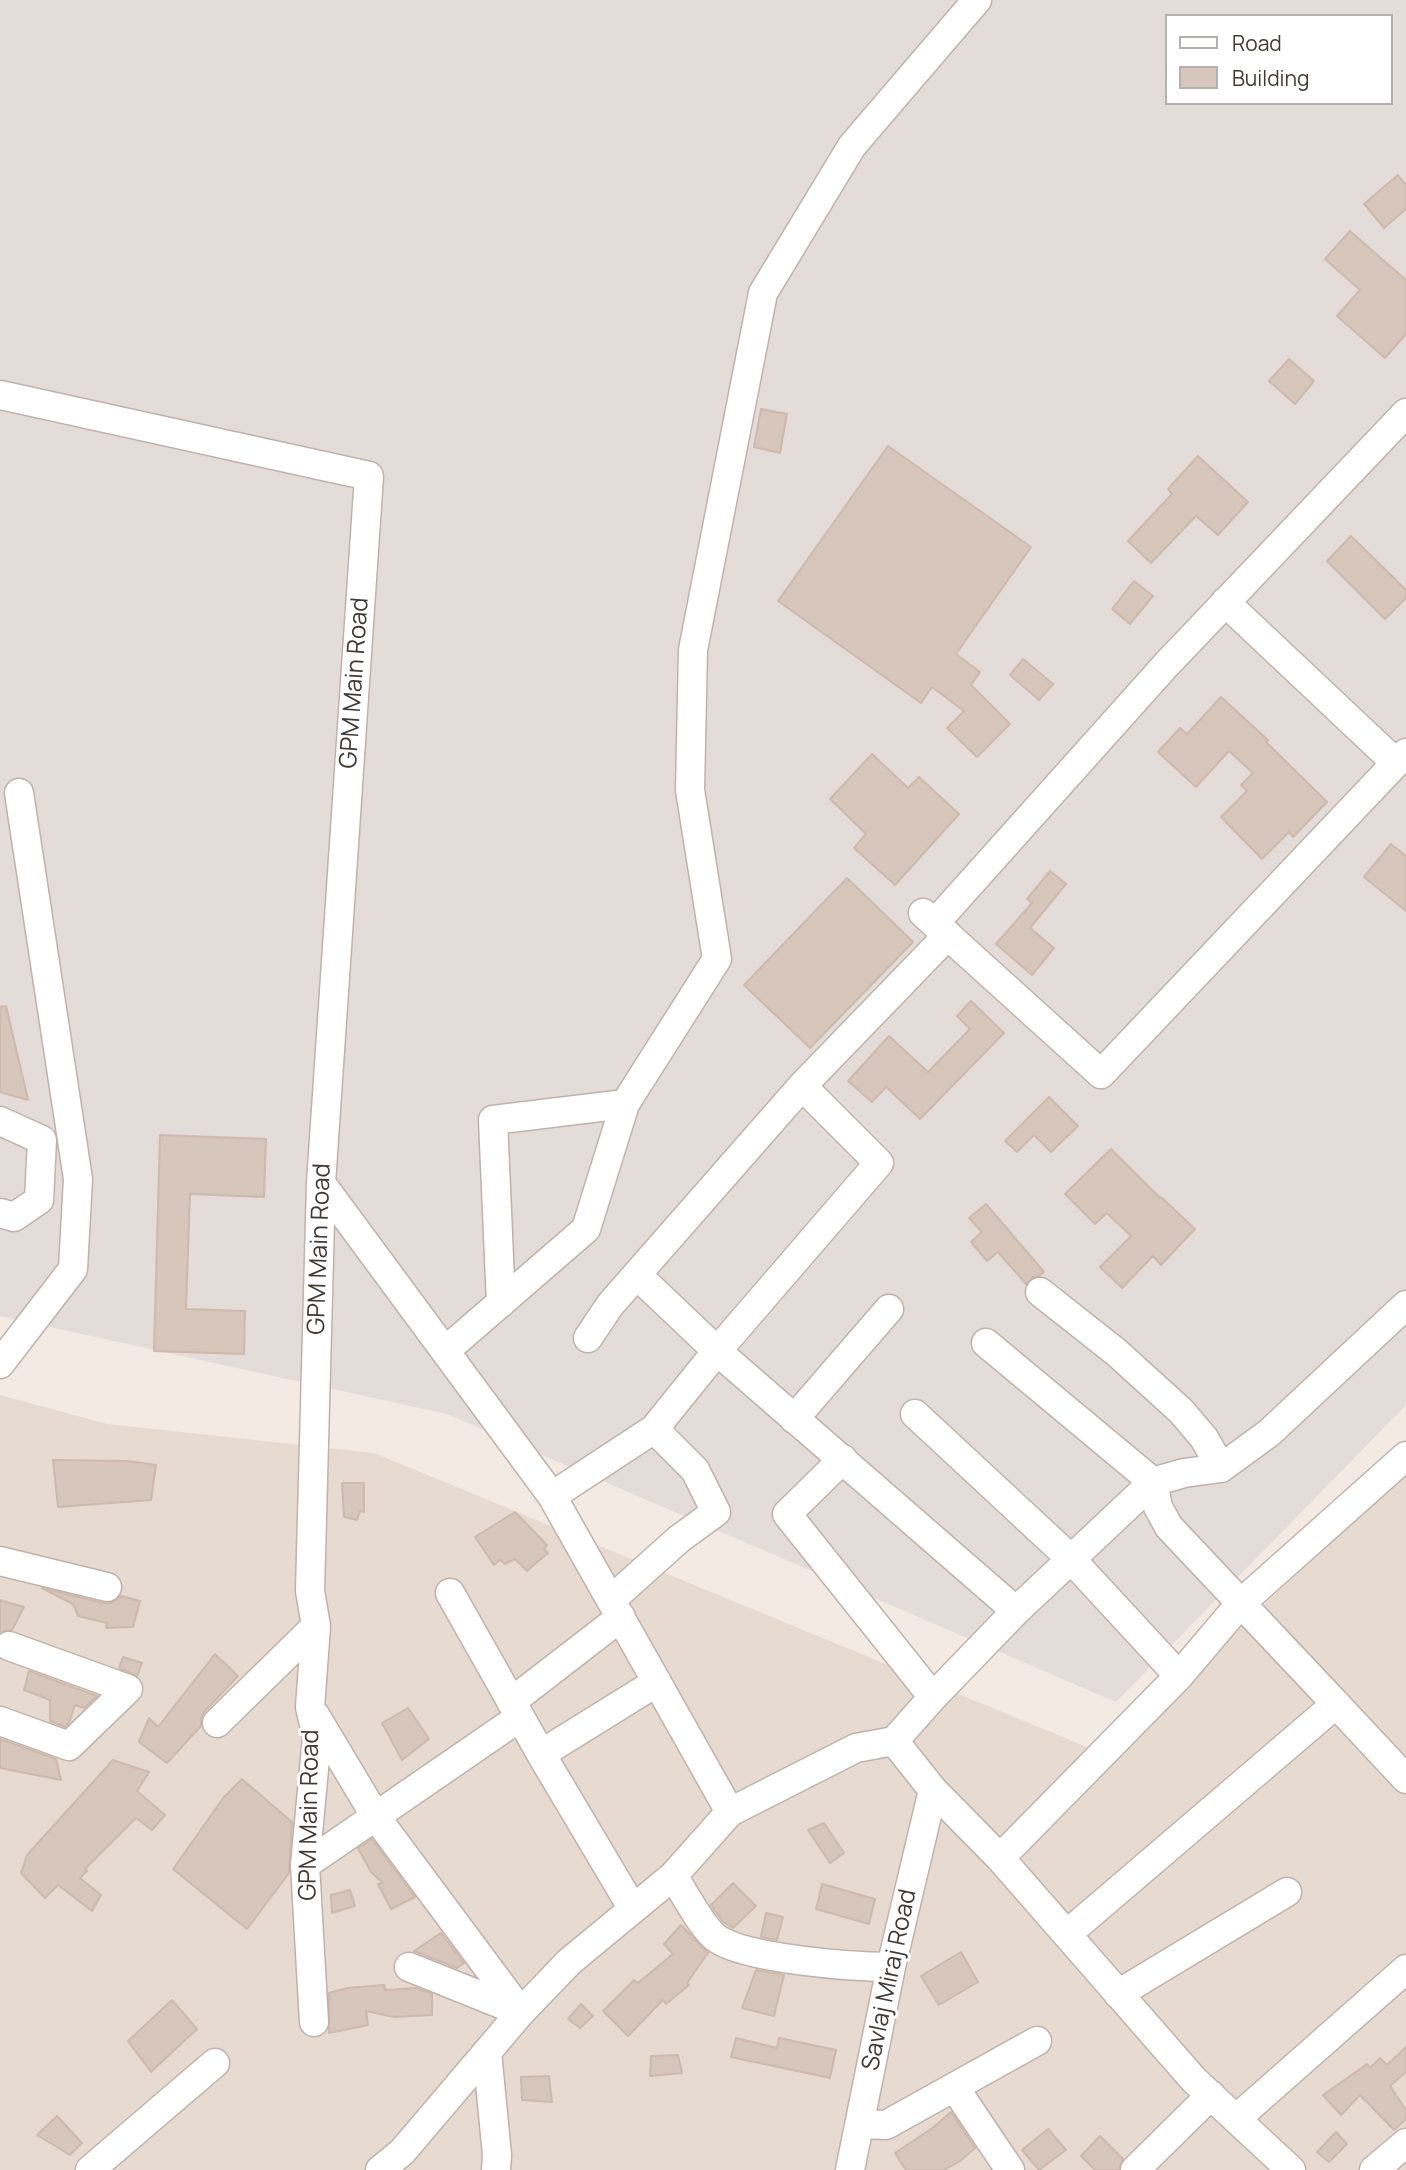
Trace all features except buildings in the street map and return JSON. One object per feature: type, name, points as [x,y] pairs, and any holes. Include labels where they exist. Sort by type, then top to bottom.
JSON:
[{"type":"street","points":[[445,1351],[586,1229],[625,1104],[717,959],[691,790],[693,650],[763,293],[852,146],[977,0]]},
{"type":"street","name":"GPM Main Road","points":[[0,395],[369,476],[321,1183],[310,1591],[316,1626],[310,1707],[317,1737],[305,1865],[314,2022]]},
{"type":"street","points":[[588,1338],[610,1305],[802,1086],[936,924],[1166,665],[1406,413]]},
{"type":"street","points":[[936,924],[1101,1074],[1401,758],[1225,603]]},
{"type":"street","points":[[0,1364],[73,1269],[78,1180],[19,793]]},
{"type":"street","points":[[552,1496],[654,1429],[717,1351],[879,1163],[802,1086]]},
{"type":"street","points":[[501,1303],[493,1120],[625,1104]]},
{"type":"street","points":[[0,1121],[42,1140],[39,1200],[14,1217],[0,1213]]},
{"type":"street","points":[[321,1183],[552,1496],[730,1812]]},
{"type":"street","points":[[637,1275],[717,1351],[1016,1611]]},
{"type":"street","points":[[1040,1292],[1116,1352],[1181,1411],[1204,1438],[1221,1468]]},
{"type":"street","points":[[380,2170],[402,2152],[520,2012],[569,1962],[674,1876],[730,1812],[856,1748],[894,1741],[1016,1611],[1153,1482],[1184,1473],[1221,1468],[1269,1433],[1406,1305]]},
{"type":"street","points":[[794,1419],[889,1309]]},
{"type":"street","points":[[986,1343],[1153,1482],[1158,1507],[1169,1527],[1406,1779]]},
{"type":"street","points":[[915,1414],[1070,1559],[1179,1676]]},
{"type":"street","points":[[305,1865],[376,1817],[516,1710],[679,1539],[716,1512],[695,1470],[654,1429]]},
{"type":"street","points":[[1000,1858],[1179,1676],[1240,1604],[1406,1456]]},
{"type":"street","points":[[842,1459],[787,1514],[933,1697]]},
{"type":"street","points":[[0,1561],[107,1587]]},
{"type":"street","points":[[450,1593],[541,1754],[634,1909]]},
{"type":"street","points":[[217,1723],[316,1626]]},
{"type":"street","points":[[0,1721],[69,1745],[128,1689],[3,1648]]},
{"type":"street","points":[[541,1754],[657,1682]]},
{"type":"street","points":[[1067,1934],[1336,1704]]},
{"type":"street","points":[[310,1707],[376,1817],[520,2012]]},
{"type":"street","points":[[894,1741],[933,1790],[1000,1858],[1194,2080],[1291,2170]]},
{"type":"street","name":"Savlaj Miraj Road","points":[[859,2154],[891,1967],[933,1790]]},
{"type":"street","points":[[674,1876],[713,1936],[728,1946],[781,1958],[891,1967]]},
{"type":"street","points":[[1118,1994],[1287,1892]]},
{"type":"street","points":[[409,1967],[520,2012]]},
{"type":"street","points":[[1236,2119],[1406,1969]]},
{"type":"street","points":[[859,2154],[886,2124],[1037,2041]]},
{"type":"street","points":[[487,2052],[497,2155],[496,2170]]},
{"type":"street","points":[[90,2170],[215,2063]]},
{"type":"street","points":[[955,2088],[1010,2170]]},
{"type":"street","points":[[1135,2170],[1211,2095]]},
{"type":"street","points":[[1374,2170],[1406,2143]]},
{"type":"shaded area","points":[[0,0],[1406,0],[1406,1405],[1116,1702],[447,1414],[0,1316]]},
{"type":"shaded area","points":[[0,1395],[107,1424],[374,1453],[1104,1754],[1406,1472],[1406,2170],[0,2170]]}]
